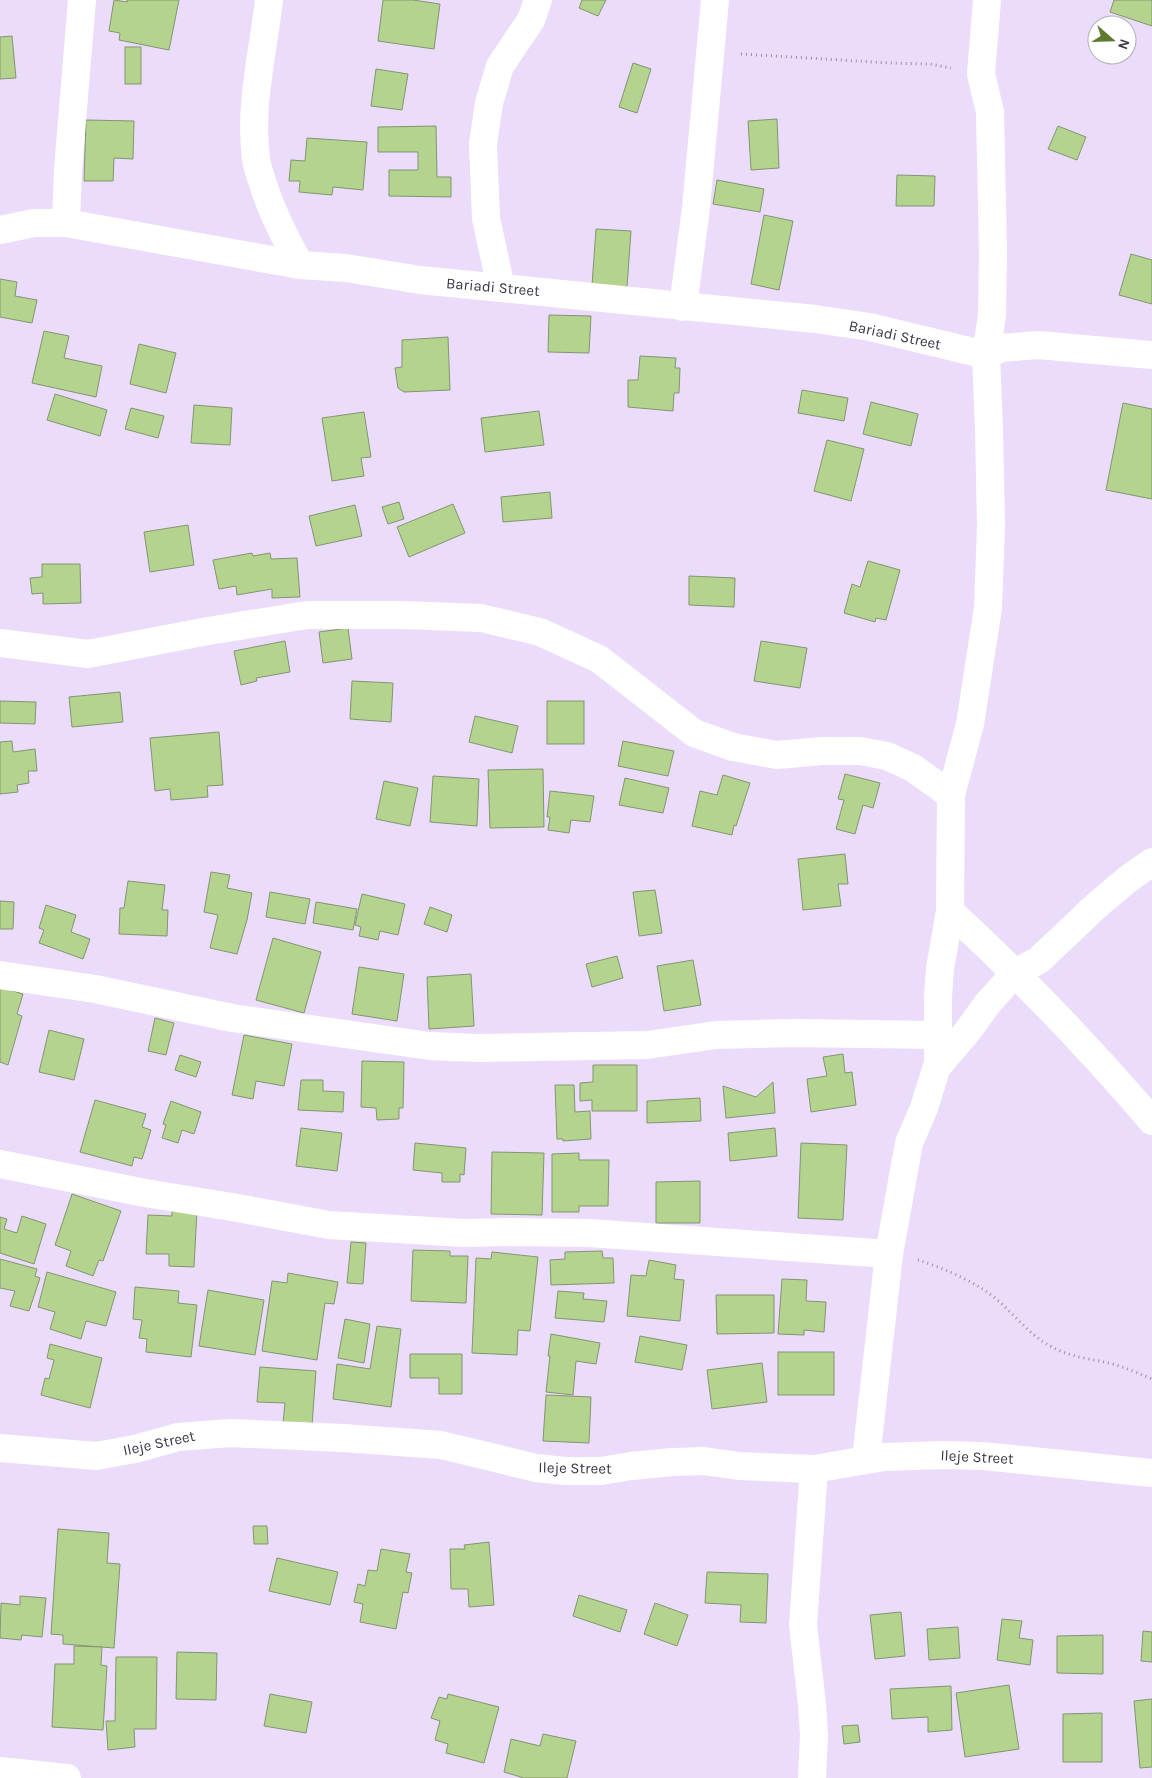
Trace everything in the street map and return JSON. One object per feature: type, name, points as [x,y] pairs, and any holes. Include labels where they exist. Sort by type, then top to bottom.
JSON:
[{"type":"street","points":[[66,223],[68,169],[82,0]]},
{"type":"street","points":[[268,0],[254,116],[256,160],[267,199],[300,265]]},
{"type":"street","points":[[501,288],[486,218],[484,136],[489,103],[500,66],[531,20],[538,0]]},
{"type":"street","points":[[683,307],[697,199],[712,52],[715,0]]},
{"type":"street","points":[[866,1459],[890,1254],[909,1144],[924,1108],[937,1068],[940,969],[950,911],[951,795],[970,724],[988,608],[991,526],[990,430],[986,355],[992,315],[994,252],[990,112],[981,74],[987,0]]},
{"type":"street","name":"Bariadi Street","points":[[0,230],[34,223],[66,223],[300,265],[346,268],[420,280],[815,319],[870,328],[986,355]]},
{"type":"street","points":[[986,355],[1001,348],[1038,345],[1152,355]]},
{"type":"street","points":[[0,642],[88,654],[208,631],[308,615],[403,615],[481,618],[540,632],[599,659],[694,733],[725,744],[777,756],[822,751],[860,751],[887,756],[912,768],[951,795]]},
{"type":"street","points":[[937,1068],[988,1003],[1015,974],[1039,960],[1096,906],[1152,862]]},
{"type":"street","points":[[950,911],[1015,974],[1090,1052],[1152,1121]]},
{"type":"street","points":[[0,975],[94,989],[232,1018],[430,1046],[477,1048],[647,1045],[716,1035],[795,1032],[938,1035]]},
{"type":"street","points":[[0,1164],[329,1226],[464,1233],[589,1234],[890,1254]]},
{"type":"street","name":"Ileje Street","points":[[0,1448],[96,1456],[135,1449],[178,1437],[231,1433],[441,1445],[536,1468],[565,1471],[601,1471],[648,1464],[704,1461],[776,1468],[814,1469],[866,1459],[913,1455],[983,1456],[1152,1473]]},
{"type":"street","points":[[812,1778],[814,1735],[803,1625],[814,1469]]},
{"type":"street","points":[[0,1771],[67,1778]]},
{"type":"path","points":[[712,52],[930,64],[981,74]]},
{"type":"path","points":[[890,1254],[941,1267],[983,1290],[1002,1304],[1022,1325],[1055,1349],[1112,1364],[1152,1379]]},
{"type":"building","points":[[114,0],[127,2],[127,0],[179,0],[169,50],[119,40],[120,33],[109,31]]},
{"type":"building","points":[[383,0],[413,0],[440,4],[434,49],[378,41]]},
{"type":"building","points":[[582,0],[606,0],[598,16],[579,8]]},
{"type":"building","points":[[1114,0],[1152,0],[1152,26],[1137,21],[1137,15],[1119,15],[1110,12]]},
{"type":"building","points":[[12,36],[16,78],[0,79],[0,37]]},
{"type":"building","points":[[125,47],[141,47],[141,84],[125,84]]},
{"type":"building","points":[[633,63],[651,69],[637,113],[619,107]]},
{"type":"building","points":[[376,69],[408,74],[402,110],[371,106]]},
{"type":"building","points":[[777,119],[779,168],[751,170],[748,121]]},
{"type":"building","points":[[86,120],[134,121],[133,159],[114,158],[113,181],[84,181]]},
{"type":"building","points":[[436,126],[437,177],[451,177],[451,197],[389,196],[389,170],[418,170],[418,152],[378,152],[378,127]]},
{"type":"building","points":[[1058,126],[1086,137],[1077,160],[1048,149]]},
{"type":"building","points":[[307,138],[367,142],[363,190],[333,187],[332,195],[299,192],[300,181],[289,181],[291,160],[305,161]]},
{"type":"building","points":[[897,175],[935,176],[934,206],[896,206]]},
{"type":"building","points":[[717,180],[764,189],[760,212],[713,204]]},
{"type":"building","points":[[764,215],[793,221],[779,290],[751,284]]},
{"type":"building","points":[[596,229],[631,231],[627,287],[592,285]]},
{"type":"building","points":[[1131,254],[1152,260],[1152,304],[1119,295]]},
{"type":"building","points":[[0,279],[17,282],[15,296],[37,300],[32,323],[0,317]]},
{"type":"building","points":[[549,315],[591,316],[589,353],[548,352]]},
{"type":"building","points":[[44,331],[69,336],[64,358],[102,366],[96,397],[32,383]]},
{"type":"building","points":[[448,337],[450,390],[404,392],[398,388],[395,368],[402,367],[402,340]]},
{"type":"building","points":[[139,344],[176,353],[166,393],[130,384]]},
{"type":"building","points":[[640,356],[676,358],[675,368],[680,368],[679,393],[674,393],[673,411],[628,407],[628,380],[638,380]]},
{"type":"building","points":[[802,390],[848,398],[844,421],[798,413]]},
{"type":"building","points":[[55,394],[107,410],[100,436],[47,420]]},
{"type":"building","points":[[871,402],[918,414],[911,446],[863,434]]},
{"type":"building","points":[[1123,403],[1152,409],[1152,499],[1106,490]]},
{"type":"building","points":[[194,405],[232,408],[230,445],[191,443]]},
{"type":"building","points":[[131,408],[164,416],[158,438],[125,429]]},
{"type":"building","points":[[539,411],[544,445],[485,452],[481,418]]},
{"type":"building","points":[[364,412],[371,457],[361,458],[364,476],[332,481],[322,418]]},
{"type":"building","points":[[827,440],[864,449],[851,501],[814,491]]},
{"type":"building","points":[[550,492],[552,518],[503,522],[501,497]]},
{"type":"building","points":[[399,502],[404,519],[388,524],[382,507]]},
{"type":"building","points":[[453,504],[465,533],[409,557],[397,527]]},
{"type":"building","points":[[355,505],[362,536],[316,546],[309,516]]},
{"type":"building","points":[[188,525],[194,565],[150,572],[144,532]]},
{"type":"building","points":[[252,553],[253,556],[270,553],[271,559],[297,558],[300,597],[272,598],[272,589],[237,595],[236,586],[219,589],[213,560]]},
{"type":"building","points":[[868,561],[900,570],[886,620],[876,618],[875,622],[844,613],[852,584],[860,587]]},
{"type":"building","points":[[42,564],[80,564],[81,603],[43,604],[43,593],[32,594],[30,578],[42,577]]},
{"type":"building","points":[[689,576],[735,578],[734,607],[689,605]]},
{"type":"building","points":[[348,628],[352,659],[323,663],[319,632]]},
{"type":"building","points":[[285,641],[290,672],[256,678],[257,681],[241,685],[234,651]]},
{"type":"building","points":[[761,641],[807,648],[800,688],[754,681]]},
{"type":"building","points":[[352,681],[393,683],[391,722],[350,719]]},
{"type":"building","points":[[120,692],[123,722],[72,727],[69,697]]},
{"type":"building","points":[[0,701],[36,702],[35,724],[0,723]]},
{"type":"building","points":[[547,701],[584,701],[584,744],[547,744]]},
{"type":"building","points":[[475,716],[518,726],[512,753],[469,742]]},
{"type":"building","points":[[219,732],[223,785],[207,786],[208,797],[171,800],[170,789],[155,791],[150,738]]},
{"type":"building","points":[[12,741],[13,752],[35,749],[37,771],[28,771],[29,783],[17,785],[18,792],[0,794],[0,742]]},
{"type":"building","points":[[623,741],[674,751],[668,776],[618,766]]},
{"type":"building","points":[[543,769],[544,827],[490,828],[488,770]]},
{"type":"building","points":[[845,774],[880,783],[873,808],[863,805],[855,834],[836,829],[844,800],[838,799]]},
{"type":"building","points":[[723,775],[750,783],[732,835],[692,826],[700,791],[717,795]]},
{"type":"building","points":[[433,776],[479,779],[477,826],[430,822]]},
{"type":"building","points":[[625,778],[669,788],[663,813],[619,805]]},
{"type":"building","points":[[384,781],[418,788],[410,826],[376,819]]},
{"type":"building","points":[[550,791],[594,796],[590,822],[571,820],[569,833],[548,830],[550,817],[547,817]]},
{"type":"building","points":[[845,854],[848,884],[838,884],[841,906],[803,910],[798,859]]},
{"type":"building","points":[[211,872],[230,875],[227,888],[252,893],[247,920],[237,954],[210,948],[218,915],[204,912]]},
{"type":"building","points":[[128,881],[165,885],[162,910],[168,910],[167,936],[119,934],[120,908],[124,908]]},
{"type":"building","points":[[655,890],[662,933],[639,936],[633,892]]},
{"type":"building","points":[[270,892],[310,899],[305,924],[266,917]]},
{"type":"building","points":[[362,894],[405,904],[398,935],[380,931],[378,940],[359,936],[361,927],[355,925]]},
{"type":"building","points":[[0,901],[14,902],[13,929],[0,929]]},
{"type":"building","points":[[316,902],[357,909],[353,930],[313,923]]},
{"type":"building","points":[[46,905],[76,915],[71,932],[90,939],[83,959],[39,943],[44,930],[39,928]]},
{"type":"building","points":[[430,907],[452,915],[447,932],[424,924]]},
{"type":"building","points":[[273,938],[321,952],[304,1013],[256,1000]]},
{"type":"building","points":[[617,956],[623,978],[592,987],[586,964]]},
{"type":"building","points":[[693,960],[701,1005],[664,1011],[657,966]]},
{"type":"building","points":[[359,967],[404,974],[397,1021],[352,1014]]},
{"type":"building","points":[[471,974],[474,1026],[429,1029],[427,977]]},
{"type":"building","points":[[0,987],[23,994],[17,1014],[22,1016],[8,1065],[0,1062]]},
{"type":"building","points":[[155,1018],[174,1023],[166,1055],[148,1051]]},
{"type":"building","points":[[49,1030],[84,1039],[74,1080],[39,1072]]},
{"type":"building","points":[[244,1035],[292,1044],[284,1086],[256,1081],[253,1099],[232,1095]]},
{"type":"building","points":[[843,1054],[845,1073],[852,1072],[856,1105],[811,1112],[807,1079],[827,1076],[823,1057]]},
{"type":"building","points":[[180,1055],[201,1062],[196,1077],[175,1070]]},
{"type":"building","points":[[362,1061],[404,1062],[403,1108],[399,1108],[399,1119],[377,1120],[376,1108],[361,1107]]},
{"type":"building","points":[[593,1065],[637,1065],[637,1111],[592,1111],[592,1100],[580,1101],[580,1083],[593,1082]]},
{"type":"building","points":[[301,1080],[323,1080],[323,1091],[344,1092],[343,1112],[298,1110]]},
{"type":"building","points":[[773,1082],[775,1113],[726,1118],[723,1086],[756,1097]]},
{"type":"building","points":[[555,1085],[574,1085],[575,1112],[590,1111],[591,1139],[563,1141],[563,1139],[557,1139]]},
{"type":"building","points":[[700,1098],[701,1121],[647,1123],[647,1101]]},
{"type":"building","points":[[95,1100],[146,1114],[142,1127],[151,1130],[142,1159],[134,1157],[132,1166],[80,1152]]},
{"type":"building","points":[[171,1101],[201,1112],[194,1134],[182,1130],[178,1143],[162,1138],[166,1125],[163,1124]]},
{"type":"building","points":[[301,1128],[342,1133],[337,1171],[296,1166]]},
{"type":"building","points":[[775,1128],[777,1156],[730,1161],[728,1133]]},
{"type":"building","points":[[415,1143],[466,1148],[464,1175],[460,1174],[460,1182],[442,1182],[442,1173],[413,1170]]},
{"type":"building","points":[[801,1143],[847,1145],[843,1220],[798,1218]]},
{"type":"building","points":[[492,1152],[544,1153],[542,1215],[491,1214]]},
{"type":"building","points":[[579,1153],[579,1160],[609,1160],[608,1206],[579,1206],[579,1212],[552,1212],[552,1154]]},
{"type":"building","points":[[700,1181],[700,1223],[656,1223],[656,1182]]},
{"type":"building","points":[[72,1194],[121,1211],[103,1261],[99,1260],[93,1276],[66,1266],[71,1251],[55,1245]]},
{"type":"building","points":[[172,1209],[197,1210],[194,1267],[169,1266],[169,1254],[146,1254],[148,1215],[172,1216]]},
{"type":"building","points":[[22,1216],[46,1224],[34,1264],[0,1253],[0,1217],[7,1219],[4,1229],[17,1233]]},
{"type":"building","points":[[351,1242],[366,1243],[363,1284],[347,1283]]},
{"type":"building","points":[[413,1250],[450,1251],[450,1256],[468,1256],[466,1303],[411,1301]]},
{"type":"building","points":[[602,1251],[603,1258],[613,1258],[614,1283],[551,1285],[550,1260],[565,1259],[565,1252]]},
{"type":"building","points":[[492,1252],[538,1257],[530,1331],[518,1330],[517,1355],[472,1353],[476,1258],[491,1259]]},
{"type":"building","points":[[0,1259],[37,1269],[35,1276],[40,1278],[29,1311],[10,1306],[15,1291],[0,1288]]},
{"type":"building","points":[[649,1260],[676,1265],[674,1279],[684,1280],[680,1321],[627,1316],[631,1275],[646,1276]]},
{"type":"building","points":[[47,1272],[116,1292],[106,1326],[86,1321],[81,1339],[50,1329],[55,1312],[38,1307]]},
{"type":"building","points":[[288,1273],[338,1282],[334,1304],[325,1303],[317,1360],[262,1351],[272,1281],[287,1283]]},
{"type":"building","points":[[782,1279],[807,1280],[806,1301],[826,1302],[824,1332],[804,1330],[804,1335],[778,1334]]},
{"type":"building","points":[[135,1287],[179,1291],[178,1303],[197,1305],[191,1357],[146,1352],[147,1339],[139,1338],[142,1320],[133,1319]]},
{"type":"building","points":[[208,1290],[264,1300],[255,1355],[199,1346]]},
{"type":"building","points":[[558,1291],[584,1293],[583,1299],[607,1301],[604,1322],[555,1318]]},
{"type":"building","points":[[716,1295],[774,1295],[774,1333],[717,1334]]},
{"type":"building","points":[[345,1319],[370,1324],[364,1363],[338,1358]]},
{"type":"building","points":[[377,1326],[401,1329],[391,1407],[333,1399],[337,1364],[370,1369]]},
{"type":"building","points":[[551,1334],[600,1343],[596,1364],[576,1361],[573,1395],[546,1392]]},
{"type":"building","points":[[640,1336],[687,1345],[682,1370],[635,1362]]},
{"type":"building","points":[[50,1344],[102,1358],[90,1408],[41,1395],[45,1378],[49,1379],[54,1360],[47,1358]]},
{"type":"building","points":[[778,1352],[834,1352],[834,1395],[778,1395]]},
{"type":"building","points":[[410,1354],[462,1354],[462,1394],[439,1394],[439,1378],[410,1378]]},
{"type":"building","points":[[762,1363],[767,1402],[712,1409],[707,1370]]},
{"type":"building","points":[[260,1367],[316,1371],[312,1425],[283,1423],[285,1403],[257,1402]]},
{"type":"building","points":[[546,1395],[591,1397],[589,1443],[543,1441]]},
{"type":"building","points":[[253,1526],[267,1526],[268,1544],[254,1544]]},
{"type":"building","points":[[58,1529],[109,1533],[107,1563],[120,1564],[114,1648],[63,1644],[63,1635],[51,1634]]},
{"type":"building","points":[[489,1542],[494,1605],[469,1607],[468,1589],[451,1589],[450,1549],[465,1549],[464,1545]]},
{"type":"building","points":[[381,1549],[410,1554],[406,1572],[412,1573],[408,1593],[403,1592],[396,1629],[360,1622],[363,1604],[354,1602],[358,1584],[365,1586],[368,1570],[377,1571]]},
{"type":"building","points":[[277,1558],[338,1572],[330,1605],[269,1591]]},
{"type":"building","points":[[707,1572],[768,1574],[766,1623],[740,1622],[741,1605],[705,1603]]},
{"type":"building","points":[[579,1595],[627,1610],[620,1632],[573,1616]]},
{"type":"building","points":[[20,1596],[46,1598],[42,1637],[22,1635],[21,1640],[0,1638],[1,1603],[20,1605]]},
{"type":"building","points":[[655,1603],[688,1615],[677,1646],[644,1634]]},
{"type":"building","points":[[901,1612],[905,1656],[875,1659],[870,1615]]},
{"type":"building","points":[[1002,1619],[1022,1621],[1019,1638],[1033,1640],[1030,1665],[997,1660]]},
{"type":"building","points":[[958,1627],[960,1658],[929,1660],[927,1629]]},
{"type":"building","points":[[1143,1631],[1152,1632],[1152,1662],[1141,1661]]},
{"type":"building","points":[[1103,1635],[1103,1674],[1057,1673],[1057,1636]]},
{"type":"building","points":[[74,1646],[102,1647],[101,1665],[107,1666],[103,1730],[52,1727],[55,1664],[74,1664]]},
{"type":"building","points":[[177,1652],[217,1653],[216,1700],[176,1699]]},
{"type":"building","points":[[116,1657],[157,1657],[156,1729],[134,1729],[135,1747],[108,1750],[106,1721],[115,1721]]},
{"type":"building","points":[[1009,1685],[1019,1749],[965,1757],[956,1693]]},
{"type":"building","points":[[951,1686],[952,1730],[928,1732],[928,1717],[892,1719],[890,1689]]},
{"type":"building","points":[[270,1694],[312,1702],[306,1733],[264,1726]]},
{"type":"building","points":[[448,1694],[499,1707],[484,1763],[446,1753],[448,1744],[435,1740],[440,1721],[431,1718],[439,1697],[447,1699]]},
{"type":"building","points":[[1152,1699],[1152,1767],[1140,1768],[1134,1701]]},
{"type":"building","points":[[1102,1713],[1102,1762],[1063,1762],[1063,1714]]},
{"type":"building","points":[[858,1725],[860,1742],[844,1744],[842,1726]]},
{"type":"building","points":[[543,1734],[576,1741],[567,1778],[524,1778],[504,1772],[511,1739],[540,1746]]}]
